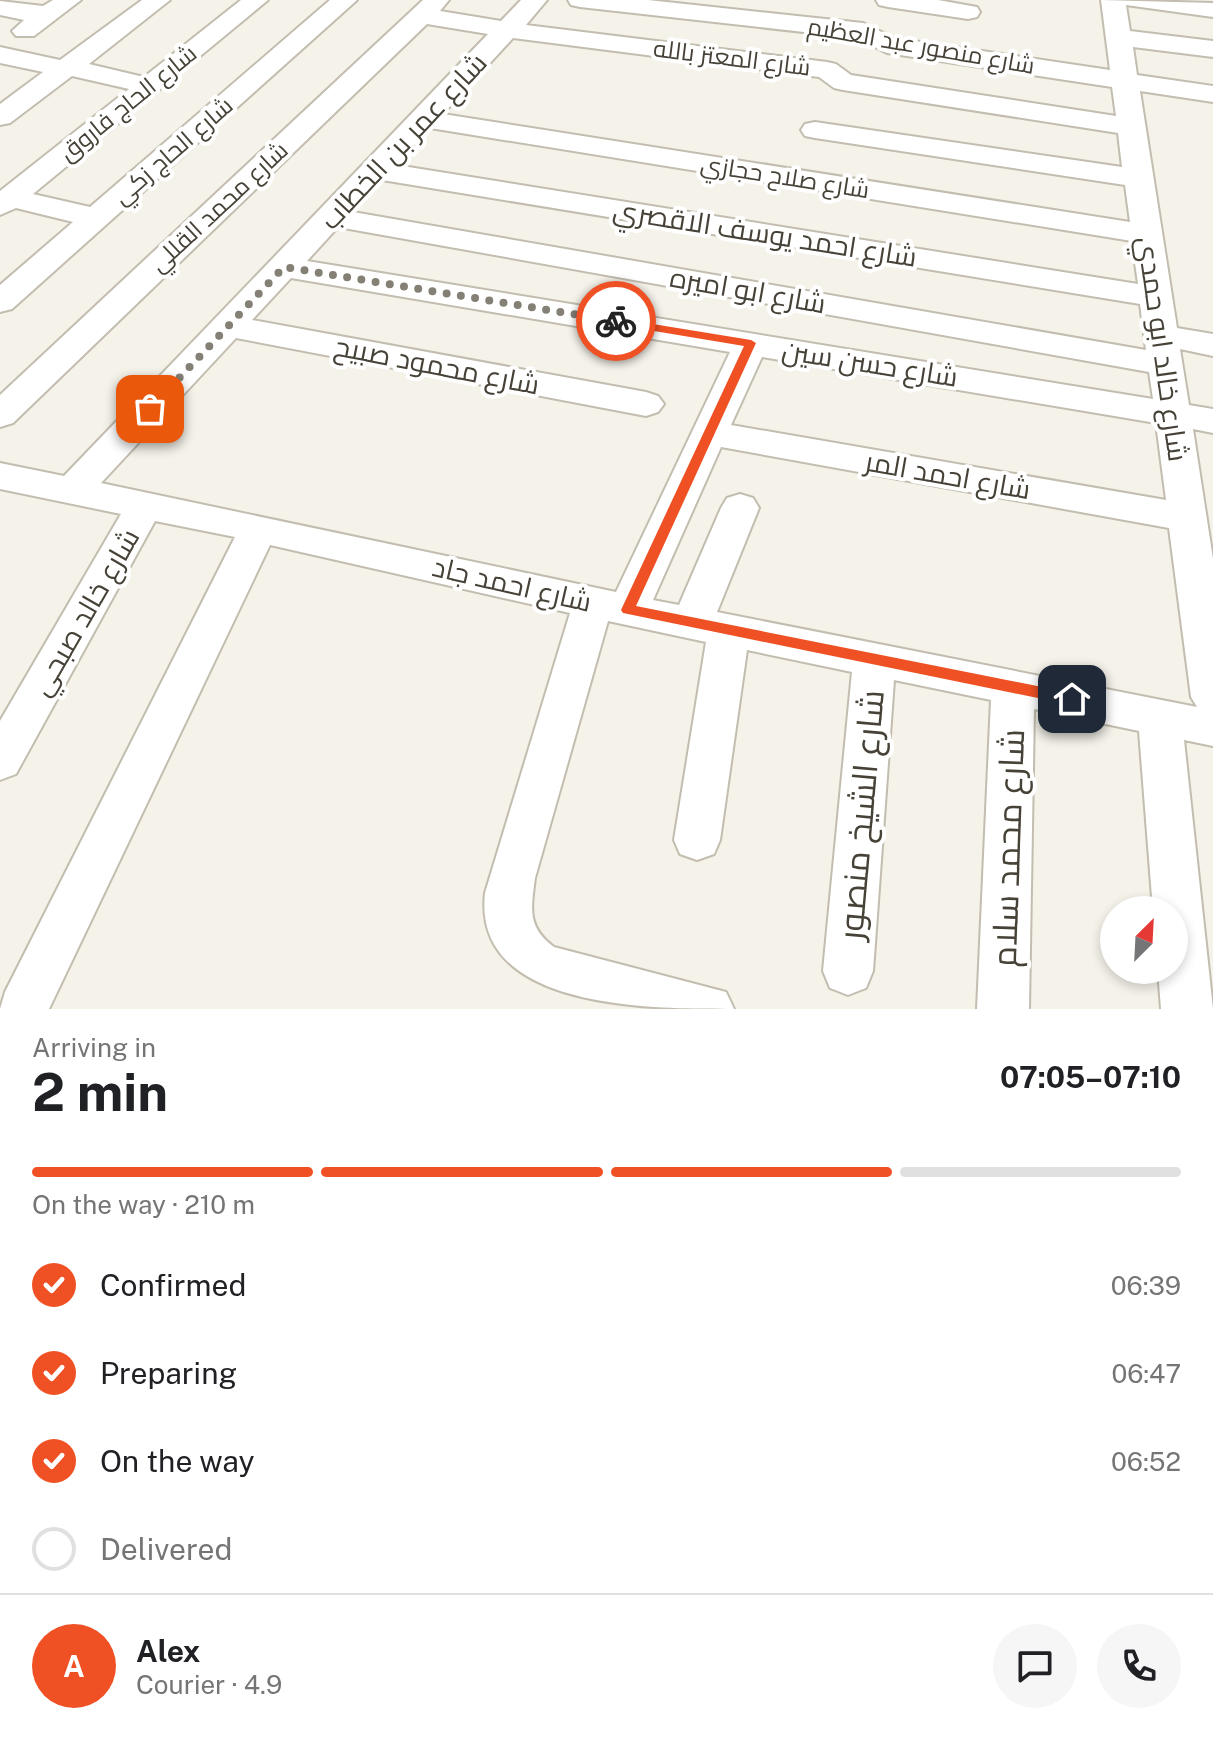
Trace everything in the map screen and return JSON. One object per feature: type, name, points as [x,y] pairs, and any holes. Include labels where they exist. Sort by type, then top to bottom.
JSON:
[{"type":"street","points":[[3,112],[158,0]]},
{"type":"street","name":"شارع الحاج فاروق","points":[[5,202],[256,0]]},
{"type":"street","name":"شارع الحاج زكي","points":[[0,302],[345,0]]},
{"type":"street","name":"شارع عمر بن الخطاب","points":[[72,491],[535,0]]},
{"type":"street","name":"شارع منصور عبد العظيم","points":[[580,0],[729,8],[863,31],[887,45],[1213,94]]},
{"type":"street","points":[[888,0],[968,12]]},
{"type":"street","name":"شارع خالد ابو حمدي","points":[[1113,0],[1172,412],[1194,501],[1205,585],[1213,697]]},
{"type":"street","points":[[1135,0],[1213,10]]},
{"type":"street","points":[[0,8],[30,14],[58,7]]},
{"type":"street","points":[[25,31],[58,7]]},
{"type":"street","name":"شارع المعتز بالله","points":[[429,8],[507,30],[827,70],[840,81],[1131,127]]},
{"type":"street","name":"شارع محمد القللي","points":[[0,415],[429,8]]},
{"type":"street","points":[[1118,37],[1213,49]]},
{"type":"street","points":[[0,55],[150,86]]},
{"type":"street","name":"شارع صلاح حجازي","points":[[423,119],[1146,234]]},
{"type":"street","points":[[815,130],[1138,178]]},
{"type":"street","name":"شارع احمد يوسف الاقصري","points":[[375,170],[1155,297]]},
{"type":"street","points":[[769,234],[794,178]]},
{"type":"street","points":[[5,202],[96,218]]},
{"type":"street","name":"شارع ابو اميره","points":[[331,217],[1163,350],[1213,345]]},
{"type":"street","name":"شارع حسن سين","points":[[284,267],[1213,421]]},
{"type":"street","name":"شارع محمود صبيح","points":[[228,326],[646,404]]},
{"type":"street","points":[[708,1009],[542,967],[523,955],[508,926],[507,903],[511,878],[610,606],[709,433],[751,343]]},
{"type":"street","name":"شارع احمد المر","points":[[709,433],[1194,501]]},
{"type":"street","name":"شارع احمد جاد","points":[[0,476],[259,528],[610,606],[1213,728]]},
{"type":"street","name":"شارع خالد صبحي","points":[[0,761],[145,505]]},
{"type":"street","points":[[697,840],[710,626],[740,508]]},
{"type":"street","points":[[23,1009],[259,528]]},
{"type":"street","name":"شارع الشيخ منصور","points":[[848,971],[874,659]]},
{"type":"street","name":"شارع محمد سلام","points":[[1003,1009],[1013,687]]},
{"type":"street","points":[[1160,717],[1187,1009]]},
{"type":"way so far","points":[[150,409],[284,267],[616,321]]},
{"type":"route","points":[[616,321],[751,343],[628,610],[1072,699]]}]
